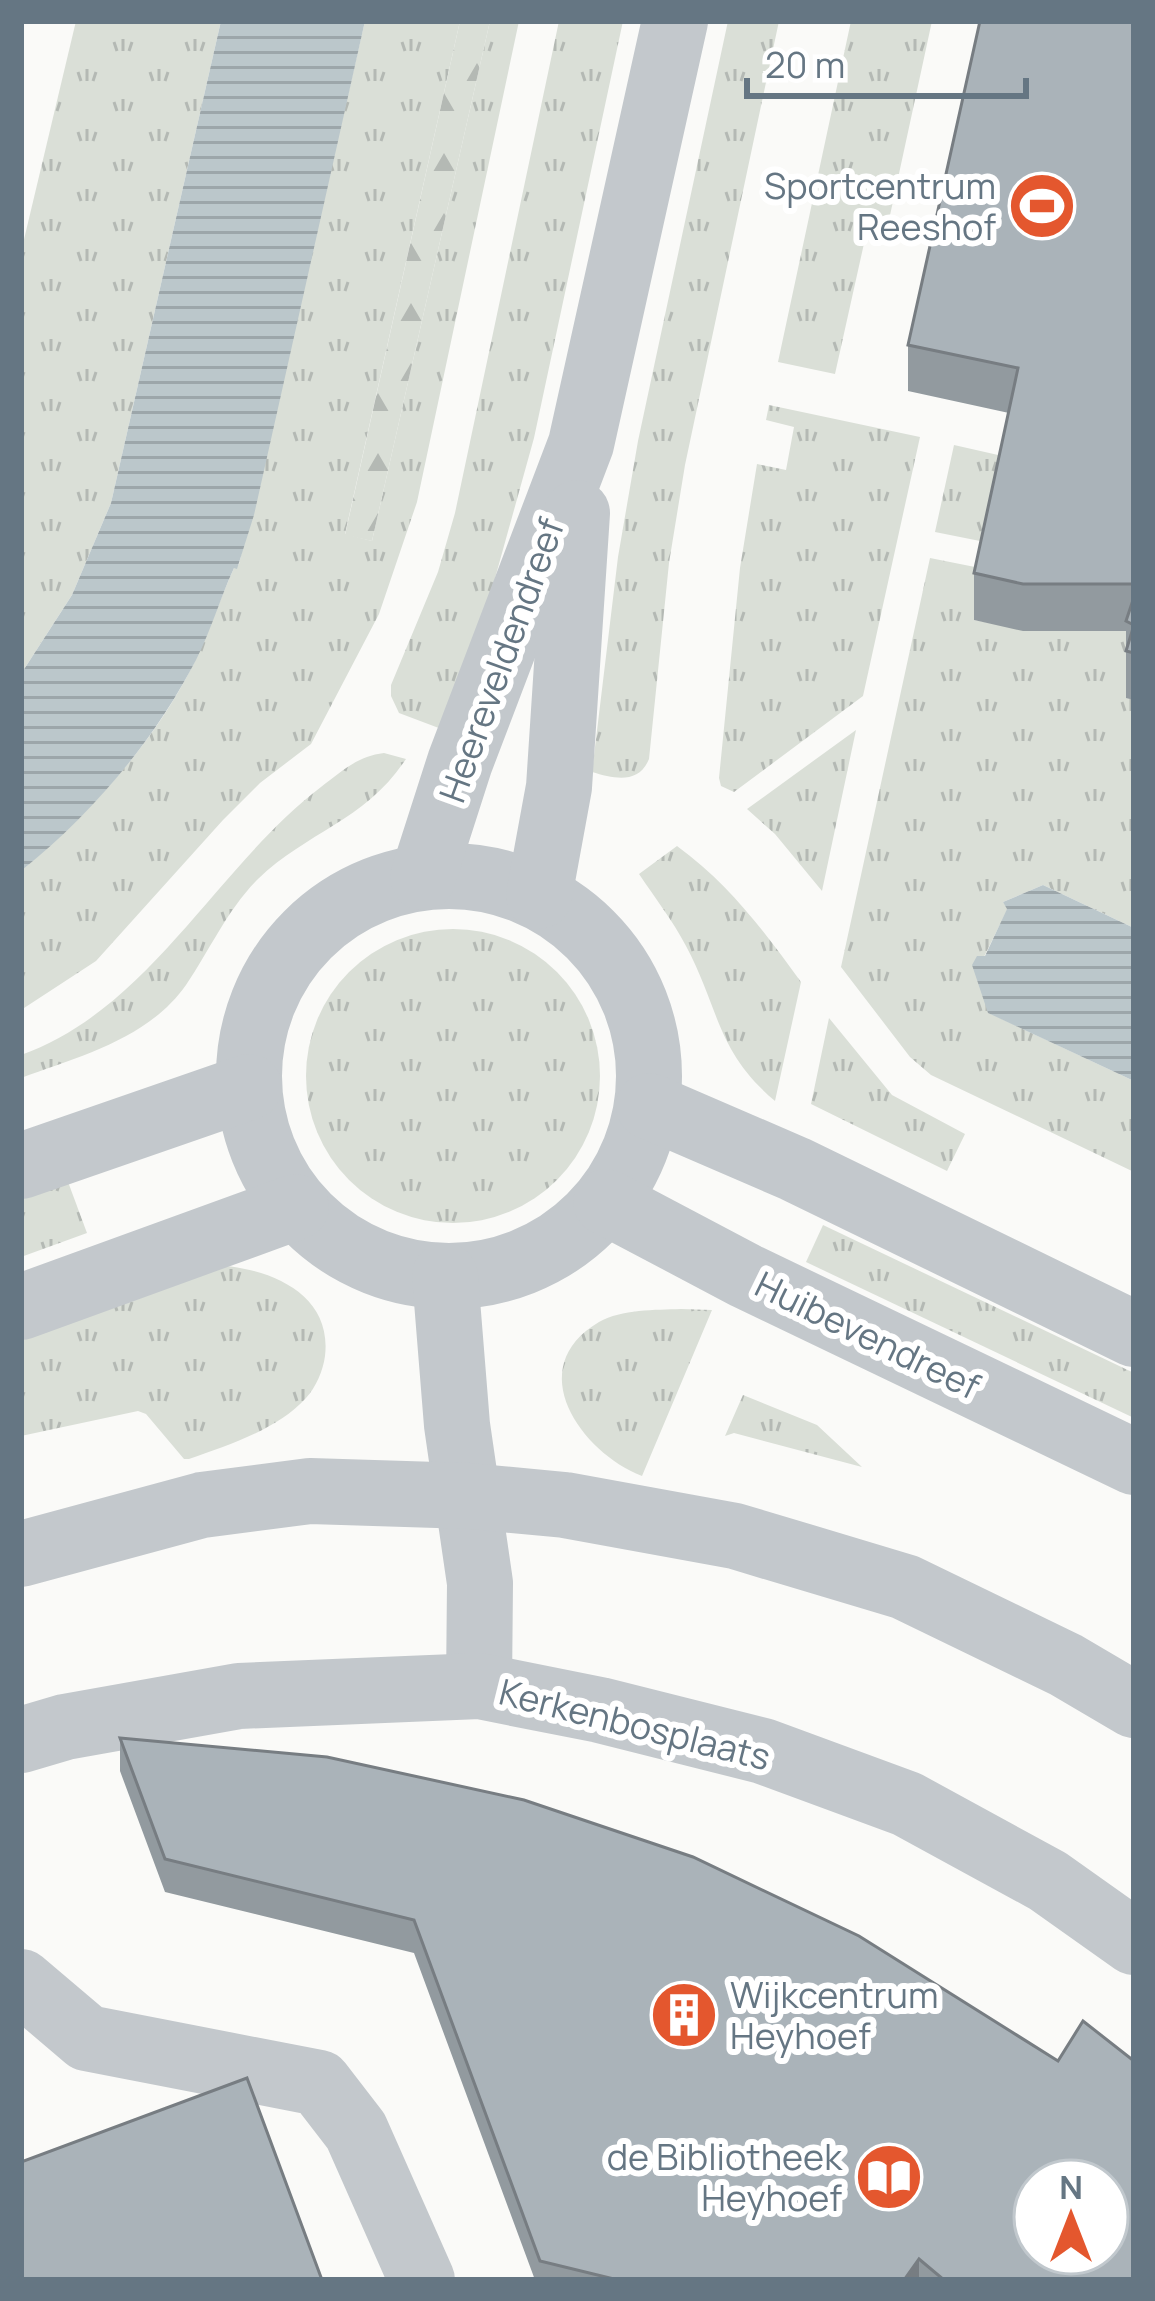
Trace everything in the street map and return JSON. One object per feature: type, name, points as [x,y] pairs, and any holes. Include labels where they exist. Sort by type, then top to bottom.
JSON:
[{"type":"street","name":"Heereveldendreef","points":[[423,877],[460,763],[581,444],[675,21]]},
{"type":"street","name":"Heereveldendreef","points":[[539,896],[559,787],[581,444]]},
{"type":"street","points":[[459,875],[495,880],[539,896],[586,928],[626,979],[642,1035],[649,1106],[631,1163],[606,1202],[578,1230],[545,1253],[490,1273],[403,1272],[350,1250],[296,1207],[259,1140],[249,1088],[251,1044],[262,1001],[302,939],[359,897],[423,877],[459,875]]},
{"type":"street","points":[[21,1166],[249,1088]]},
{"type":"street","points":[[649,1106],[795,1169],[1134,1334]]},
{"type":"street","name":"Huibevendreef","points":[[606,1202],[746,1276],[1134,1462]]},
{"type":"street","points":[[21,1307],[296,1207]]},
{"type":"street","points":[[445,1276],[457,1425],[480,1583],[479,1686]]},
{"type":"street","points":[[21,1554],[223,1502],[310,1491],[469,1496],[565,1505],[735,1536],[905,1587],[1066,1665],[1134,1705]]},
{"type":"street","name":"Kerkenbosplaats","points":[[21,1740],[65,1726],[239,1696],[479,1686],[600,1710],[763,1751],[908,1804],[1048,1881],[1134,1942]]},
{"type":"street","points":[[21,1982],[87,2038],[319,2083],[356,2131],[422,2280]]},
{"type":"green space","points":[[76,21],[221,21],[111,503],[72,595],[21,674],[21,252]]},
{"type":"green space","points":[[365,21],[460,21],[345,534],[372,541],[490,21],[519,21],[417,502],[379,614],[311,744],[260,783],[223,820],[96,961],[21,1010],[21,871],[95,801],[159,722],[194,663],[239,564]]},
{"type":"green space","points":[[460,21],[490,21],[372,541],[345,535]]},
{"type":"green space","points":[[559,21],[623,21],[534,438],[452,733],[399,713],[391,685],[438,572],[455,513]]},
{"type":"green space","points":[[728,21],[779,21],[685,465],[669,563],[649,759],[633,776],[609,776],[592,772],[618,557],[638,441]]},
{"type":"green space","points":[[851,21],[932,21],[884,243],[865,239],[835,374],[778,362]]},
{"type":"green space","points":[[769,405],[920,437],[863,696],[734,792],[721,786],[719,778],[740,568],[757,464],[786,470],[794,427],[766,420]]},
{"type":"green space","points":[[954,445],[1056,468],[1134,643],[1126,697],[1134,700],[1134,928],[1043,885],[1003,902],[1008,908],[983,959],[989,1013],[1134,1081],[1134,1172],[931,1075],[910,1057],[841,967],[930,558],[985,569],[974,620],[1029,630],[990,543],[935,532]]},
{"type":"green space","points":[[856,730],[822,891],[775,834],[747,809]]},
{"type":"green space","points":[[384,753],[406,759],[373,797],[258,879],[170,1004],[111,1044],[21,1078],[21,1055],[67,1034],[108,1005],[283,820],[350,766]]},
{"type":"green space","points":[[677,846],[729,892],[801,982],[775,1101],[730,1047],[686,946],[639,874]]},
{"type":"green space","points":[[453,929],[509,941],[557,972],[588,1020],[600,1076],[588,1132],[557,1180],[509,1211],[453,1223],[397,1211],[349,1180],[318,1132],[306,1076],[318,1020],[349,972],[397,941]]},
{"type":"green space","points":[[829,1018],[892,1095],[965,1134],[947,1171],[811,1104]]},
{"type":"green space","points":[[61,1163],[87,1233],[21,1257],[21,1178]]},
{"type":"green space","points":[[823,1225],[1134,1373],[1134,1418],[806,1262]]},
{"type":"green space","points":[[207,1265],[270,1276],[289,1285],[317,1314],[325,1356],[306,1398],[251,1435],[189,1459],[138,1411],[21,1436],[21,1325]]},
{"type":"green space","points":[[712,1310],[642,1476],[619,1464],[581,1429],[562,1385],[564,1362],[576,1341],[599,1322],[639,1311]]},
{"type":"green space","points":[[743,1395],[817,1425],[862,1467],[734,1433],[725,1436]]},
{"type":"shaded area","points":[[221,21],[365,21],[254,515],[237,569],[202,648],[161,719],[96,801],[21,871],[21,674],[72,595],[111,503]]},
{"type":"shaded area","points":[[1043,885],[1134,928],[1134,1081],[988,1013],[972,965],[977,956],[985,956],[1007,909],[1003,902]]},
{"type":"building","name":"Sportcentrum Reeshof","points":[[980,21],[1134,21],[1134,584],[1023,584],[974,573],[1018,368],[908,345]]},
{"type":"building","points":[[1134,597],[1134,625],[1126,621]]},
{"type":"building","points":[[1134,625],[1134,653],[1126,651]]},
{"type":"building","name":"Wijkcentrum Heyhoef","points":[[120,1738],[327,1757],[524,1800],[693,1857],[859,1936],[1058,2061],[1083,2021],[1134,2061],[1134,2280],[944,2280],[919,2259],[904,2280],[618,2280],[540,2261],[414,1920],[165,1859]]},
{"type":"building","points":[[247,2078],[322,2280],[21,2280],[21,2162]]},
{"type":"place","name":"Sportcentrum Reeshof","points":[[1042,206]]},
{"type":"place","name":"Wijkcentrum Heyhoef","points":[[684,2015]]},
{"type":"place","name":"de Bibliotheek Heyhoef","points":[[889,2177]]}]
